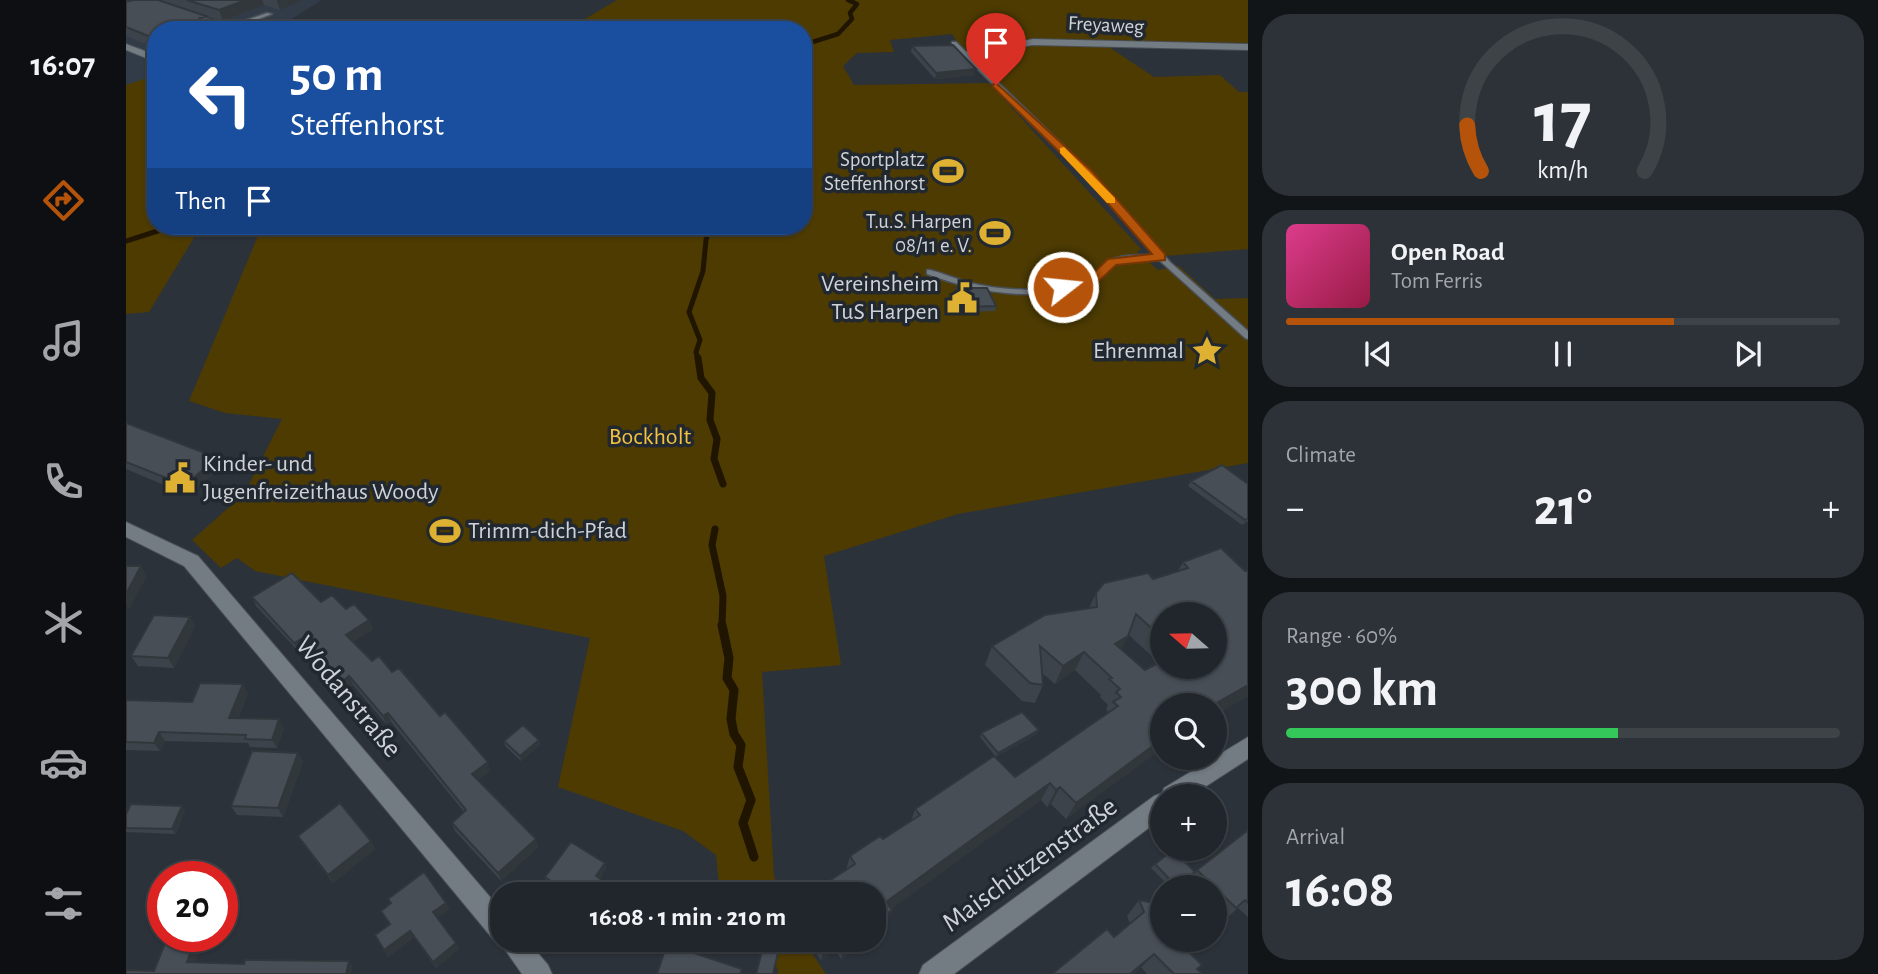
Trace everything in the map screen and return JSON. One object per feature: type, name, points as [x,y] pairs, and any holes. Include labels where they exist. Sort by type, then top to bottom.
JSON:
[{"type":"street","name":"Freyaweg","points":[[964,53],[1033,42],[1248,47]]},
{"type":"street","points":[[126,47],[147,55]]},
{"type":"street","name":"Wodanstraße","points":[[126,529],[191,561],[490,916]]},
{"type":"street","points":[[1191,784],[1248,747]]},
{"type":"street","name":"Maischützenstraße","points":[[932,974],[1150,813]]},
{"type":"street","points":[[520,952],[539,974]]},
{"type":"lane","points":[[249,21],[269,14]]},
{"type":"lane","points":[[194,18],[204,21]]},
{"type":"lane","points":[[954,43],[1088,174],[1161,257],[1248,336]]},
{"type":"lane","points":[[930,272],[954,283],[978,288],[1031,290],[1093,281],[1112,262],[1161,257]]},
{"type":"shaded area","points":[[126,0],[322,0],[288,21],[147,21],[147,78],[126,85]]},
{"type":"green space","name":"Bockholt","points":[[617,0],[1248,0],[1248,43],[1032,40],[963,50],[952,34],[890,40],[894,52],[857,53],[843,66],[854,85],[989,83],[1141,249],[1137,252],[1158,270],[1179,266],[1215,299],[1248,298],[1248,463],[958,514],[824,556],[841,665],[762,672],[776,882],[719,882],[716,855],[683,831],[558,787],[590,638],[255,571],[237,558],[221,568],[192,540],[244,494],[282,419],[225,413],[189,401],[258,235],[812,235],[812,21],[581,21]]},
{"type":"green space","points":[[1037,45],[1106,45],[1154,77],[1220,75],[1239,92],[1248,92],[1248,249],[1166,256],[1093,174],[972,56]]},
{"type":"green space","points":[[147,78],[147,235],[196,235],[149,312],[126,314],[126,85]]},
{"type":"green space","points":[[758,952],[811,952],[826,974],[778,974],[777,968]]},
{"type":"building","points":[[158,0],[206,16],[200,18],[208,21],[147,21],[147,35],[126,27],[126,2]]},
{"type":"building","points":[[187,0],[246,0],[219,10]]},
{"type":"building","points":[[953,45],[976,69],[936,73],[912,46]]},
{"type":"building","points":[[956,288],[987,288],[996,306],[965,307]]},
{"type":"building","points":[[126,423],[218,458],[184,485],[126,462]]},
{"type":"building","points":[[1222,465],[1248,484],[1248,518],[1245,520],[1191,481]]},
{"type":"building","points":[[1221,548],[1248,571],[1248,685],[1227,697],[1227,693],[1150,693],[1150,748],[1076,803],[1060,787],[1056,790],[1050,783],[886,902],[886,882],[828,882],[855,864],[850,856],[920,815],[915,809],[994,756],[1015,777],[1118,706],[1113,702],[1121,697],[1116,692],[1120,689],[1084,652],[1063,666],[1040,646],[1043,685],[1030,683],[992,646],[1045,615],[1097,607],[1096,593],[1104,583],[1148,573],[1153,579],[1188,568],[1183,562]]},
{"type":"building","points":[[126,566],[141,566],[126,594]]},
{"type":"building","points":[[292,573],[321,602],[332,595],[346,609],[354,604],[369,620],[346,635],[372,661],[379,656],[392,672],[399,668],[440,716],[445,712],[488,762],[472,774],[536,839],[498,873],[452,823],[466,810],[388,713],[383,716],[349,676],[343,681],[303,638],[294,643],[252,597]]},
{"type":"building","points":[[154,615],[190,617],[168,658],[131,656]]},
{"type":"building","points":[[200,683],[243,684],[229,718],[279,719],[272,740],[245,739],[246,735],[159,732],[154,743],[126,742],[126,700],[192,702]]},
{"type":"building","points":[[1022,712],[1039,730],[998,753],[981,733]]},
{"type":"building","points":[[523,725],[539,740],[520,756],[504,741]]},
{"type":"building","points":[[252,751],[298,753],[278,808],[231,806]]},
{"type":"building","points":[[340,803],[371,841],[328,875],[298,836]]},
{"type":"building","points":[[131,804],[182,806],[172,829],[126,828],[126,814]]},
{"type":"building","points":[[1248,830],[1248,903],[1245,900],[1236,908],[1227,899],[1227,875],[1202,875],[1197,870],[1208,861],[1227,861],[1227,846]]},
{"type":"building","points":[[571,842],[605,863],[596,876],[605,882],[553,882],[545,877]]},
{"type":"building","points":[[1159,861],[1184,861],[1195,872],[1191,875],[1166,875],[1155,864]]},
{"type":"building","points":[[424,872],[446,903],[433,912],[456,943],[433,962],[410,931],[384,950],[375,935],[390,924],[381,911],[391,903],[388,899]]},
{"type":"building","points":[[1139,900],[1150,902],[1150,952],[1189,952],[1202,965],[1197,969],[1203,974],[1174,974],[1154,954],[1130,974],[1052,974],[1107,929],[1114,937],[1144,912]]},
{"type":"building","points":[[886,902],[892,910],[886,914]]},
{"type":"building","points":[[162,952],[190,952],[187,962],[244,964],[245,960],[349,961],[346,974],[126,974],[126,970],[154,971]]},
{"type":"building","points":[[664,952],[691,952],[742,969],[740,974],[657,974]]},
{"type":"building","points":[[762,952],[778,952],[773,974],[756,974]]},
{"type":"waterway","points":[[812,42],[838,34],[852,19],[850,13],[857,4],[848,0]]},
{"type":"waterway","points":[[126,241],[147,234]]},
{"type":"waterway","points":[[698,360],[696,352],[700,340],[689,312],[703,271],[707,235]]},
{"type":"waterway","points":[[698,358],[701,378],[712,393],[710,420],[717,439],[714,459],[723,484]]},
{"type":"waterway","points":[[715,529],[712,545],[723,596],[722,625]]},
{"type":"waterway","points":[[722,625],[729,658],[727,678],[734,690],[731,719],[734,734],[741,745],[738,767],[751,800],[743,823],[754,857]]},
{"type":"slow traffic","points":[[1064,150],[1111,200]]},
{"type":"place","name":"Sportplatz Steffenhorst","points":[[948,171]]},
{"type":"place","name":"T.u.S. Harpen 08/11 e. V.","points":[[995,233]]},
{"type":"place","name":"Vereinsheim TuS Harpen","points":[[962,298]]},
{"type":"place","name":"Ehrenmal","points":[[1207,351]]},
{"type":"place","name":"Kinder- und Jugenfreizeithaus Woody","points":[[180,478]]},
{"type":"place","name":"Trimm-dich-Pfad","points":[[445,531]]},
{"type":"route","points":[[996,85],[1088,174],[1161,257],[1112,262],[1093,281],[1063,287]]}]
